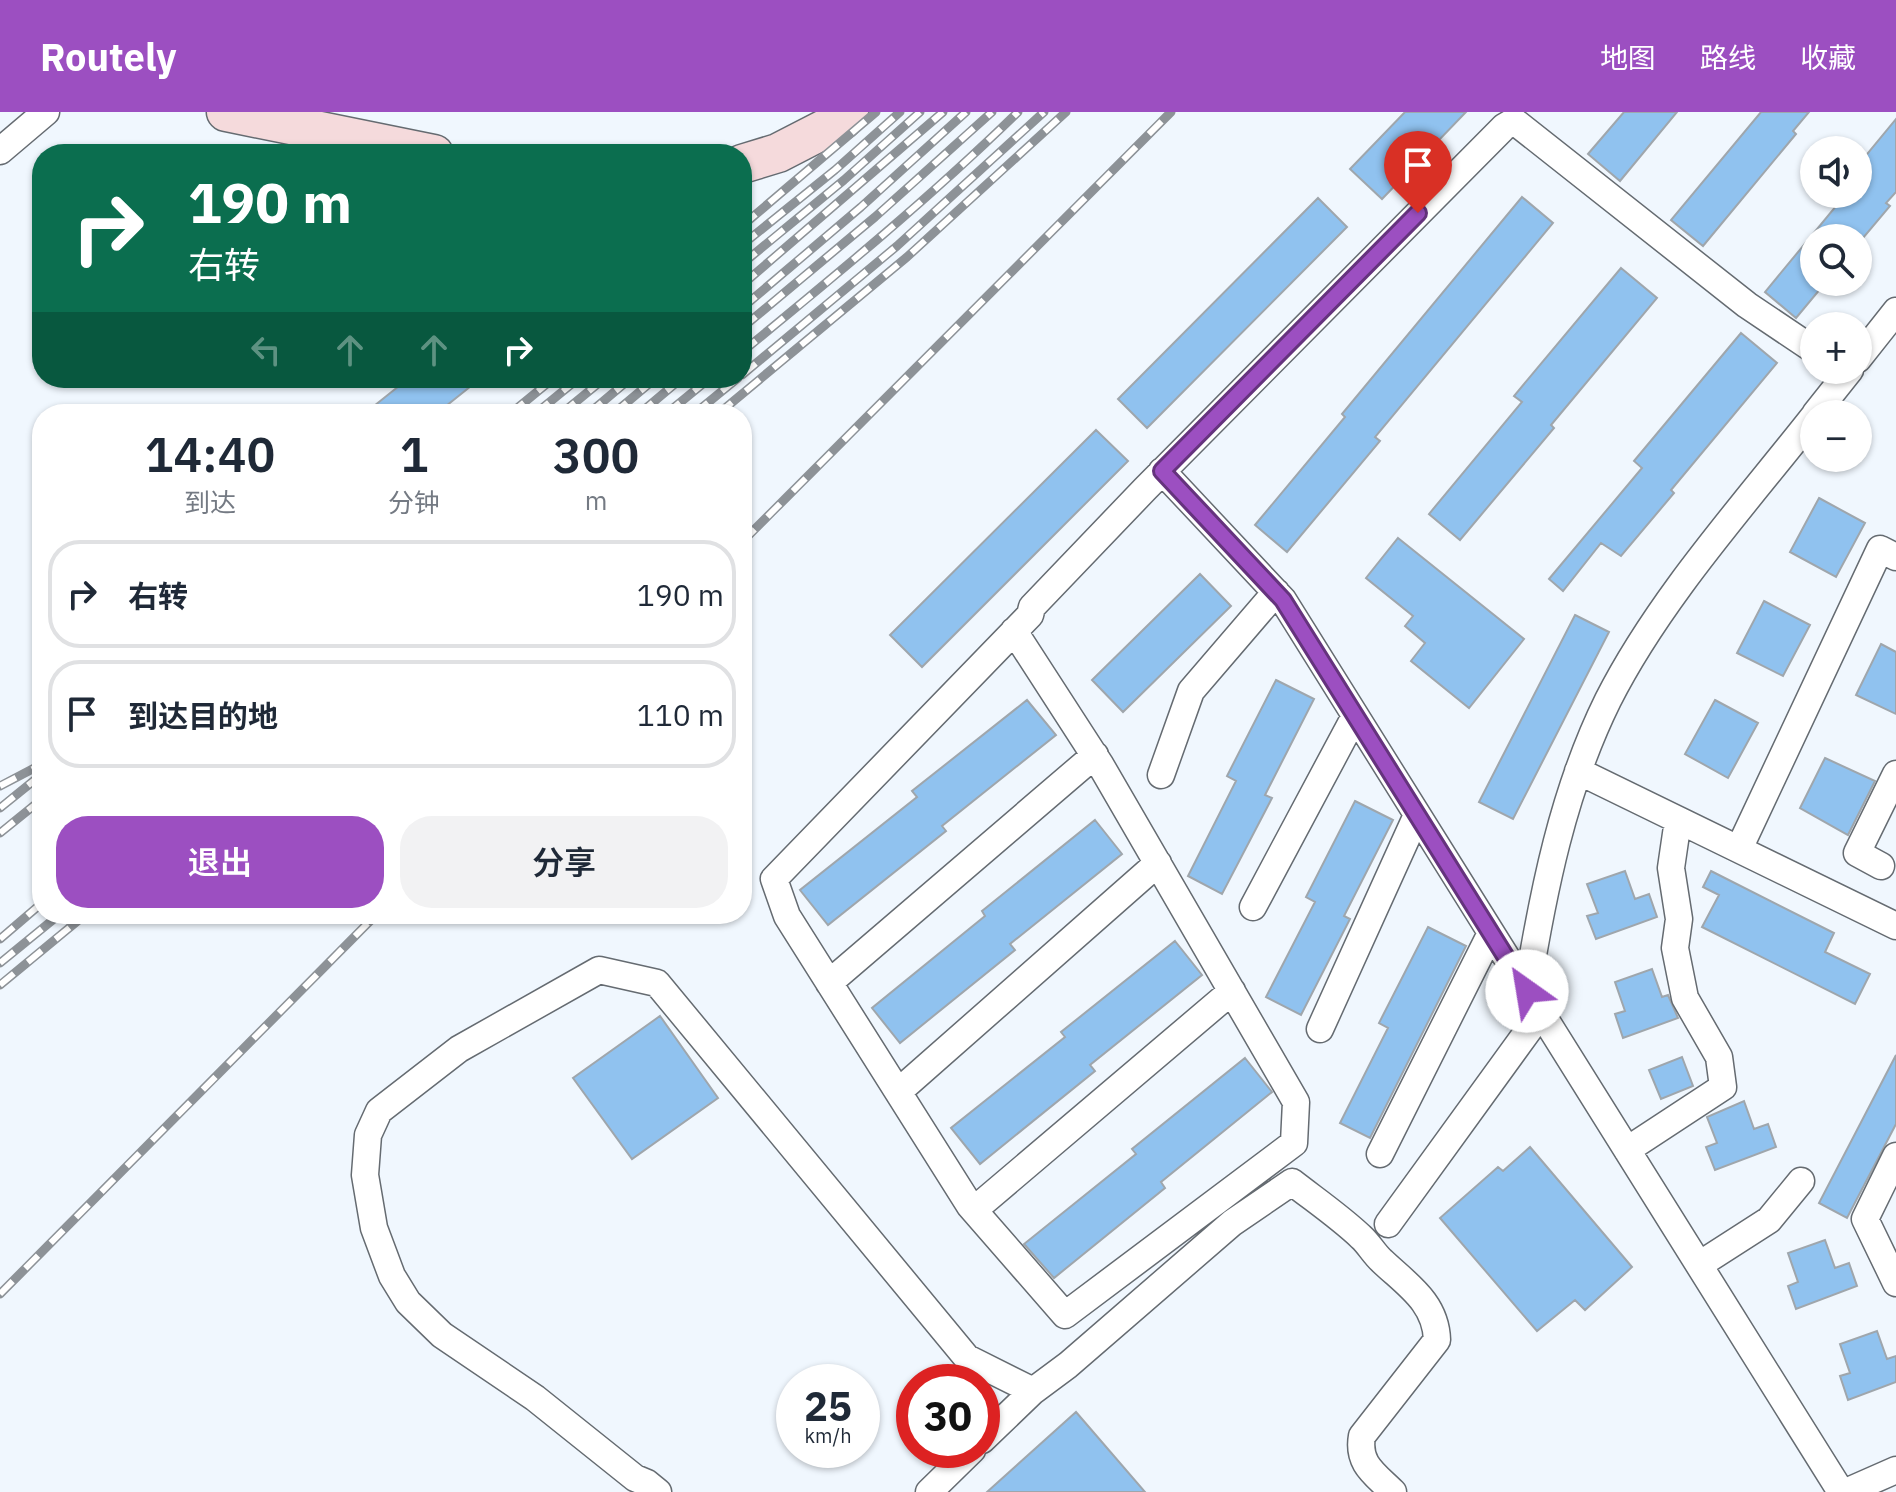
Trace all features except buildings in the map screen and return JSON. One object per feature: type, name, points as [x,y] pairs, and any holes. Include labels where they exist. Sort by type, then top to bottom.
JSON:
[{"type":"main road","points":[[226,112],[384,144]]},
{"type":"main road","points":[[752,161],[778,153],[842,120],[849,112]]},
{"type":"street","points":[[0,151],[46,112]]},
{"type":"street","points":[[1014,631],[1095,755],[1296,1102],[1294,1143],[1065,1315],[974,1210],[787,916],[774,879],[1014,631],[1030,615],[1032,607],[1162,471],[1504,127],[1514,121],[1747,305],[1800,341]]},
{"type":"street","points":[[1872,341],[1896,311]]},
{"type":"street","points":[[1388,1224],[1534,1002],[1541,900],[1578,771],[1609,700],[1657,616],[1800,434]]},
{"type":"street","points":[[1162,471],[1276,592],[1844,1492],[1896,1470]]},
{"type":"street","points":[[1739,849],[1880,549],[1896,557]]},
{"type":"street","points":[[1161,775],[1191,691],[1276,592]]},
{"type":"street","points":[[1253,907],[1355,716]]},
{"type":"street","points":[[829,983],[1095,755]]},
{"type":"street","points":[[1578,771],[1896,926]]},
{"type":"street","points":[[1881,866],[1857,853],[1896,774]]},
{"type":"street","points":[[1320,1029],[1417,815]]},
{"type":"street","points":[[1627,1150],[1723,1087],[1719,1057],[1685,998],[1675,948],[1679,919],[1671,868],[1678,820]]},
{"type":"street","points":[[898,1092],[1158,863]]},
{"type":"street","points":[[1380,1154],[1491,933]]},
{"type":"street","points":[[658,1492],[635,1478],[535,1398],[442,1335],[408,1302],[392,1276],[374,1228],[365,1175],[368,1135],[379,1111],[459,1049],[599,970],[657,983],[967,1358],[1033,1391]]},
{"type":"street","points":[[974,1210],[1232,991]]},
{"type":"street","points":[[1896,1156],[1865,1219],[1896,1283]]},
{"type":"street","points":[[1699,1265],[1769,1220],[1801,1181]]},
{"type":"street","points":[[1000,1423],[1033,1391],[1068,1365],[1232,1223],[1292,1182],[1361,1237],[1381,1260],[1407,1281],[1429,1308],[1437,1327],[1437,1340],[1362,1436],[1360,1450],[1365,1463],[1393,1492]]},
{"type":"street","points":[[929,1492],[954,1468]]},
{"type":"railway","points":[[752,217],[876,112]]},
{"type":"railway","points":[[752,237],[900,112]]},
{"type":"railway","points":[[752,256],[920,112]]},
{"type":"railway","points":[[752,276],[943,112]]},
{"type":"railway","points":[[752,300],[966,112]]},
{"type":"railway","points":[[752,320],[875,217],[992,112]]},
{"type":"railway","points":[[752,344],[917,205],[1018,112]]},
{"type":"railway","points":[[752,367],[897,246],[1044,112]]},
{"type":"railway","points":[[752,386],[907,257],[1066,112]]},
{"type":"railway","points":[[752,532],[1171,112]]},
{"type":"railway","points":[[522,404],[542,388]]},
{"type":"railway","points":[[547,404],[567,388]]},
{"type":"railway","points":[[573,404],[593,388]]},
{"type":"railway","points":[[600,404],[619,388]]},
{"type":"railway","points":[[625,404],[644,388]]},
{"type":"railway","points":[[651,404],[670,388]]},
{"type":"railway","points":[[678,404],[698,388]]},
{"type":"railway","points":[[706,404],[726,388]]},
{"type":"railway","points":[[730,404],[749,388]]},
{"type":"railway","points":[[0,786],[32,769]]},
{"type":"railway","points":[[0,808],[32,782]]},
{"type":"railway","points":[[0,833],[32,807]]},
{"type":"railway","points":[[0,939],[32,912]]},
{"type":"railway","points":[[0,963],[48,924]]},
{"type":"railway","points":[[0,985],[74,924]]},
{"type":"railway","points":[[0,1294],[367,924]]},
{"type":"route","points":[[1418,213],[1162,471],[1283,600],[1527,991]]}]
